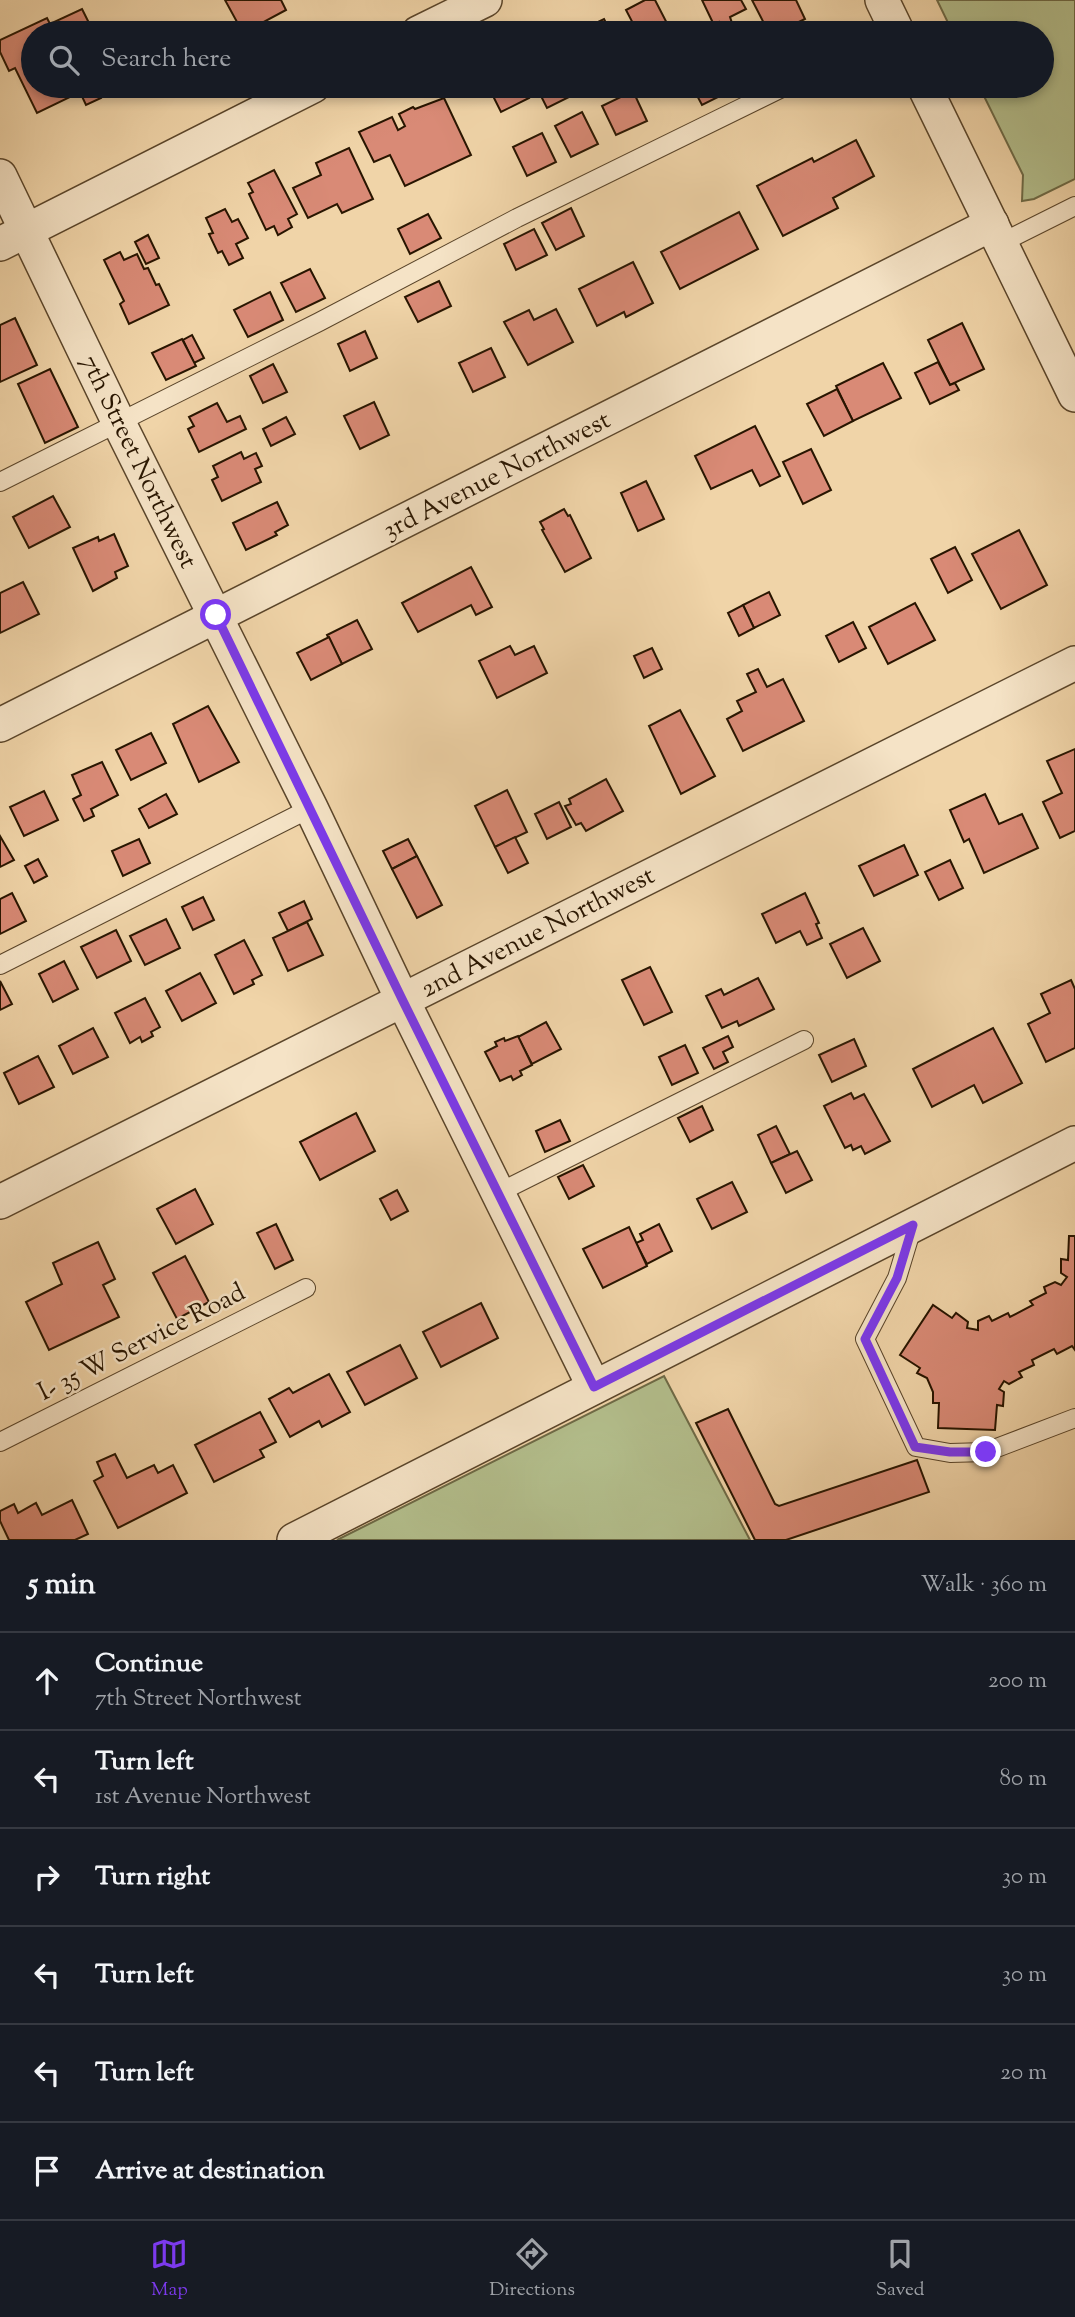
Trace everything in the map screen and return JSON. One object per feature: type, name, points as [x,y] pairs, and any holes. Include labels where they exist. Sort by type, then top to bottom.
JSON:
[{"type":"street","points":[[442,21],[485,0]]},
{"type":"street","points":[[882,0],[891,21]]},
{"type":"street","points":[[13,237],[289,98]]},
{"type":"street","points":[[930,98],[1075,396]]},
{"type":"street","name":"7th Street Northwest","points":[[0,176],[13,237],[118,421],[216,615],[594,1387]]},
{"type":"street","name":"3rd Avenue Northwest","points":[[0,725],[216,615],[996,234]]},
{"type":"street","name":"2nd Avenue Northwest","points":[[0,1202],[1075,663]]},
{"type":"street","points":[[294,1540],[1075,1143]]},
{"type":"lane","points":[[0,482],[319,322],[517,218],[762,98]]},
{"type":"lane","points":[[996,234],[1075,205]]},
{"type":"lane","points":[[0,965],[311,808]]},
{"type":"lane","points":[[498,1193],[804,1040]]},
{"type":"lane","points":[[913,1225],[897,1278],[865,1339],[915,1447],[950,1452],[986,1452],[1075,1418]]},
{"type":"lane","name":"I- 35 W Service Road","points":[[0,1442],[306,1288]]},
{"type":"green space","points":[[937,0],[1075,0],[1075,179],[1034,199],[1022,201],[1023,175],[985,98],[1054,98],[1054,21],[947,21]]},
{"type":"green space","points":[[664,1376],[750,1540],[337,1540]]},
{"type":"building","points":[[225,0],[281,0],[286,10],[265,21],[236,21]]},
{"type":"building","points":[[645,0],[655,0],[666,21],[632,21],[626,10]]},
{"type":"building","points":[[702,0],[741,0],[746,9],[730,17],[731,21],[712,21]]},
{"type":"building","points":[[752,0],[796,0],[805,19],[801,21],[763,21]]},
{"type":"building","points":[[82,9],[88,21],[56,21]]},
{"type":"building","points":[[21,30],[21,80],[15,68],[9,71],[0,52],[0,40]]},
{"type":"building","points":[[30,98],[68,98],[37,113]]},
{"type":"building","points":[[83,98],[101,98],[86,105]]},
{"type":"building","points":[[444,98],[471,155],[405,186],[390,155],[374,162],[359,132],[392,117],[398,130],[405,126],[399,114]]},
{"type":"building","points":[[494,98],[529,98],[501,112]]},
{"type":"building","points":[[542,98],[567,98],[547,108]]},
{"type":"building","points":[[619,98],[636,98],[647,121],[616,135],[602,106]]},
{"type":"building","points":[[698,98],[716,98],[702,105]]},
{"type":"building","points":[[582,112],[598,144],[571,157],[555,126]]},
{"type":"building","points":[[542,133],[556,162],[527,176],[513,147]]},
{"type":"building","points":[[856,140],[874,176],[833,198],[838,208],[783,236],[757,186],[812,158],[814,162]]},
{"type":"building","points":[[349,148],[373,199],[342,213],[337,204],[308,218],[293,188],[321,175],[316,163]]},
{"type":"building","points":[[274,170],[297,214],[288,219],[292,227],[278,235],[274,226],[266,230],[249,194],[253,192],[248,183]]},
{"type":"building","points":[[571,208],[584,236],[556,250],[542,223]]},
{"type":"building","points":[[225,209],[232,222],[238,219],[248,238],[236,244],[243,258],[229,265],[222,251],[218,253],[209,234],[213,233],[206,218]]},
{"type":"building","points":[[739,212],[758,249],[680,289],[661,252]]},
{"type":"building","points":[[428,214],[441,238],[410,254],[398,229]]},
{"type":"building","points":[[534,229],[547,255],[516,270],[504,244]]},
{"type":"building","points":[[148,235],[159,258],[146,264],[135,242]]},
{"type":"building","points":[[120,252],[124,260],[137,254],[144,269],[148,268],[156,285],[159,284],[169,305],[129,324],[120,304],[124,301],[104,260]]},
{"type":"building","points":[[633,262],[653,303],[626,317],[624,312],[597,326],[579,289]]},
{"type":"building","points":[[310,269],[325,298],[296,312],[281,283]]},
{"type":"building","points":[[439,281],[451,306],[418,322],[405,297]]},
{"type":"building","points":[[270,292],[283,320],[248,337],[234,310]]},
{"type":"building","points":[[556,309],[573,342],[528,365],[504,322],[529,310],[534,320]]},
{"type":"building","points":[[15,318],[37,365],[0,382],[0,325]]},
{"type":"building","points":[[962,323],[984,369],[950,385],[928,340]]},
{"type":"building","points":[[365,331],[377,358],[350,371],[338,344]]},
{"type":"building","points":[[192,335],[204,358],[194,363],[183,340]]},
{"type":"building","points":[[182,339],[196,366],[166,380],[152,353]]},
{"type":"building","points":[[491,348],[505,377],[473,392],[459,363]]},
{"type":"building","points":[[938,362],[950,385],[955,383],[959,390],[930,404],[915,373]]},
{"type":"building","points":[[883,363],[901,398],[853,421],[836,386]]},
{"type":"building","points":[[273,364],[287,392],[263,403],[250,376]]},
{"type":"building","points":[[50,369],[78,427],[45,443],[18,384]]},
{"type":"building","points":[[837,389],[853,421],[824,436],[807,404]]},
{"type":"building","points":[[374,402],[389,435],[360,449],[344,416]]},
{"type":"building","points":[[217,403],[227,422],[240,416],[246,429],[199,452],[188,429],[194,426],[189,417]]},
{"type":"building","points":[[286,417],[295,434],[271,446],[263,429]]},
{"type":"building","points":[[755,426],[780,476],[760,486],[752,470],[711,489],[695,456]]},
{"type":"building","points":[[811,449],[831,490],[803,504],[783,462]]},
{"type":"building","points":[[241,452],[244,459],[256,453],[262,466],[255,469],[261,482],[222,501],[212,480],[218,477],[213,466]]},
{"type":"building","points":[[646,481],[664,519],[638,531],[621,493]]},
{"type":"building","points":[[53,496],[70,527],[29,548],[13,517]]},
{"type":"building","points":[[277,502],[288,525],[275,532],[277,535],[246,550],[233,523]]},
{"type":"building","points":[[564,509],[568,516],[570,515],[591,558],[565,572],[540,522]]},
{"type":"building","points":[[1019,530],[1047,585],[1001,609],[972,554]]},
{"type":"building","points":[[114,534],[128,566],[115,572],[117,578],[93,591],[73,548],[98,537],[99,541]]},
{"type":"building","points":[[955,547],[972,580],[948,593],[931,559]]},
{"type":"building","points":[[471,567],[492,607],[476,615],[471,605],[418,632],[402,603]]},
{"type":"building","points":[[23,582],[39,614],[0,633],[0,593]]},
{"type":"building","points":[[769,592],[780,615],[754,628],[743,605]]},
{"type":"building","points":[[915,603],[935,640],[888,664],[869,627]]},
{"type":"building","points":[[743,605],[754,628],[739,636],[728,613]]},
{"type":"building","points":[[357,620],[372,649],[342,664],[327,635]]},
{"type":"building","points":[[853,622],[866,648],[839,662],[826,636]]},
{"type":"building","points":[[329,637],[342,664],[311,680],[297,653]]},
{"type":"building","points":[[510,646],[515,655],[534,646],[547,673],[497,698],[479,661]]},
{"type":"building","points":[[652,648],[662,669],[644,678],[634,656]]},
{"type":"building","points":[[758,669],[767,687],[783,679],[804,721],[743,751],[727,719],[742,711],[737,701],[756,692],[747,674]]},
{"type":"building","points":[[208,706],[239,762],[199,782],[173,724]]},
{"type":"building","points":[[680,710],[715,776],[681,794],[649,726]]},
{"type":"building","points":[[151,733],[166,763],[131,780],[116,750]]},
{"type":"building","points":[[1075,749],[1075,831],[1060,838],[1043,802],[1062,793],[1047,761]]},
{"type":"building","points":[[102,762],[118,795],[91,809],[94,816],[84,821],[73,799],[81,795],[72,775]]},
{"type":"building","points":[[606,779],[623,811],[586,831],[581,823],[576,825],[565,806],[571,804],[569,799]]},
{"type":"building","points":[[507,790],[527,832],[495,847],[475,806]]},
{"type":"building","points":[[44,791],[58,820],[24,836],[10,807]]},
{"type":"building","points":[[166,794],[177,814],[149,828],[139,809]]},
{"type":"building","points":[[985,794],[999,824],[1022,814],[1038,848],[984,873],[969,839],[964,842],[950,810]]},
{"type":"building","points":[[559,802],[571,827],[547,839],[535,814]]},
{"type":"building","points":[[0,836],[14,860],[0,867]]},
{"type":"building","points":[[515,837],[528,863],[508,873],[495,847]]},
{"type":"building","points":[[139,839],[150,863],[123,876],[112,851]]},
{"type":"building","points":[[408,839],[417,856],[392,869],[383,851]]},
{"type":"building","points":[[904,845],[918,875],[874,896],[859,866]]},
{"type":"building","points":[[417,856],[442,905],[417,918],[392,869]]},
{"type":"building","points":[[38,859],[47,876],[34,883],[25,866]]},
{"type":"building","points":[[950,860],[963,888],[939,900],[925,872]]},
{"type":"building","points":[[12,893],[26,921],[0,934],[0,899]]},
{"type":"building","points":[[805,893],[819,923],[816,924],[822,938],[807,945],[800,931],[776,943],[762,914]]},
{"type":"building","points":[[203,897],[214,920],[193,930],[182,907]]},
{"type":"building","points":[[304,901],[312,919],[288,931],[279,913]]},
{"type":"building","points":[[166,919],[180,948],[145,965],[130,936]]},
{"type":"building","points":[[307,922],[323,955],[288,971],[273,938]]},
{"type":"building","points":[[863,928],[880,961],[847,978],[830,944]]},
{"type":"building","points":[[116,930],[131,961],[97,978],[81,947]]},
{"type":"building","points":[[244,940],[262,975],[252,980],[254,984],[234,994],[215,955]]},
{"type":"building","points":[[64,961],[78,989],[53,1002],[39,974]]},
{"type":"building","points":[[650,967],[672,1012],[644,1025],[622,980]]},
{"type":"building","points":[[200,973],[216,1003],[182,1021],[166,991]]},
{"type":"building","points":[[758,978],[774,1009],[739,1026],[737,1021],[722,1028],[706,996],[721,989],[724,995]]},
{"type":"building","points":[[1071,980],[1075,989],[1075,1048],[1046,1062],[1028,1024],[1050,1013],[1041,994]]},
{"type":"building","points":[[0,981],[12,1004],[0,1010]]},
{"type":"building","points":[[145,998],[160,1027],[151,1032],[153,1036],[142,1042],[140,1037],[130,1043],[115,1013]]},
{"type":"building","points":[[546,1022],[561,1049],[532,1064],[518,1037]]},
{"type":"building","points":[[93,1028],[108,1057],[73,1074],[59,1046]]},
{"type":"building","points":[[993,1028],[1022,1083],[983,1103],[974,1085],[932,1107],[913,1069]]},
{"type":"building","points":[[518,1036],[532,1065],[520,1071],[522,1075],[513,1080],[511,1076],[500,1081],[485,1052],[497,1046],[495,1042]]},
{"type":"building","points":[[728,1036],[733,1047],[723,1052],[728,1062],[714,1069],[703,1048]]},
{"type":"building","points":[[854,1039],[866,1066],[832,1082],[819,1055]]},
{"type":"building","points":[[685,1045],[698,1073],[672,1085],[659,1057]]},
{"type":"building","points":[[38,1056],[54,1087],[19,1104],[4,1073]]},
{"type":"building","points":[[851,1093],[854,1099],[864,1094],[890,1141],[865,1154],[861,1146],[853,1150],[851,1145],[845,1148],[824,1106]]},
{"type":"building","points":[[702,1106],[713,1130],[690,1142],[678,1118]]},
{"type":"building","points":[[356,1113],[375,1151],[320,1180],[300,1142]]},
{"type":"building","points":[[560,1120],[570,1141],[545,1152],[536,1131]]},
{"type":"building","points":[[776,1126],[790,1154],[771,1163],[758,1135]]},
{"type":"building","points":[[797,1151],[812,1180],[786,1193],[771,1163]]},
{"type":"building","points":[[583,1165],[594,1186],[569,1199],[558,1177]]},
{"type":"building","points":[[732,1182],[747,1212],[712,1229],[697,1199]]},
{"type":"building","points":[[195,1189],[213,1224],[176,1244],[157,1209]]},
{"type":"building","points":[[397,1190],[408,1211],[391,1220],[380,1199]]},
{"type":"building","points":[[276,1224],[293,1260],[275,1269],[257,1233]]},
{"type":"building","points":[[659,1224],[672,1251],[647,1264],[636,1243],[643,1240],[640,1234]]},
{"type":"building","points":[[629,1227],[647,1266],[603,1288],[583,1249]]},
{"type":"building","points":[[1069,1236],[1075,1236],[1075,1350],[1072,1346],[1057,1354],[1054,1349],[1032,1360],[1034,1365],[1019,1372],[1022,1377],[1009,1384],[1004,1381],[999,1389],[1004,1392],[1003,1406],[997,1405],[995,1430],[938,1428],[939,1403],[933,1403],[933,1392],[927,1378],[917,1373],[920,1368],[900,1355],[933,1305],[952,1318],[956,1313],[968,1322],[967,1328],[978,1330],[978,1321],[989,1316],[992,1321],[1008,1313],[1010,1317],[1033,1305],[1030,1301],[1046,1293],[1044,1287],[1055,1282],[1061,1285],[1067,1277],[1061,1273],[1061,1259],[1068,1260]]},
{"type":"building","points":[[98,1242],[115,1279],[103,1285],[119,1317],[49,1350],[26,1302],[62,1284],[53,1263]]},
{"type":"building","points":[[185,1256],[209,1302],[177,1319],[153,1273]]},
{"type":"building","points":[[481,1303],[498,1338],[441,1367],[423,1332]]},
{"type":"building","points":[[400,1345],[417,1378],[365,1405],[347,1372]]},
{"type":"building","points":[[329,1374],[350,1412],[322,1427],[319,1421],[290,1437],[269,1399],[289,1388],[293,1393]]},
{"type":"building","points":[[728,1409],[775,1504],[779,1506],[917,1460],[929,1492],[786,1540],[755,1540],[696,1423]]},
{"type":"building","points":[[260,1412],[276,1442],[260,1450],[264,1457],[214,1482],[195,1445]]},
{"type":"building","points":[[115,1454],[127,1478],[154,1465],[158,1473],[173,1465],[187,1493],[118,1528],[94,1481],[103,1476],[97,1462]]},
{"type":"building","points":[[72,1500],[88,1534],[75,1540],[9,1540],[0,1521],[0,1511],[14,1504],[18,1513],[36,1503],[42,1515]]},
{"type":"route","points":[[216,615],[594,1387],[913,1225],[897,1278],[865,1339],[915,1447],[950,1452],[986,1452]]}]
